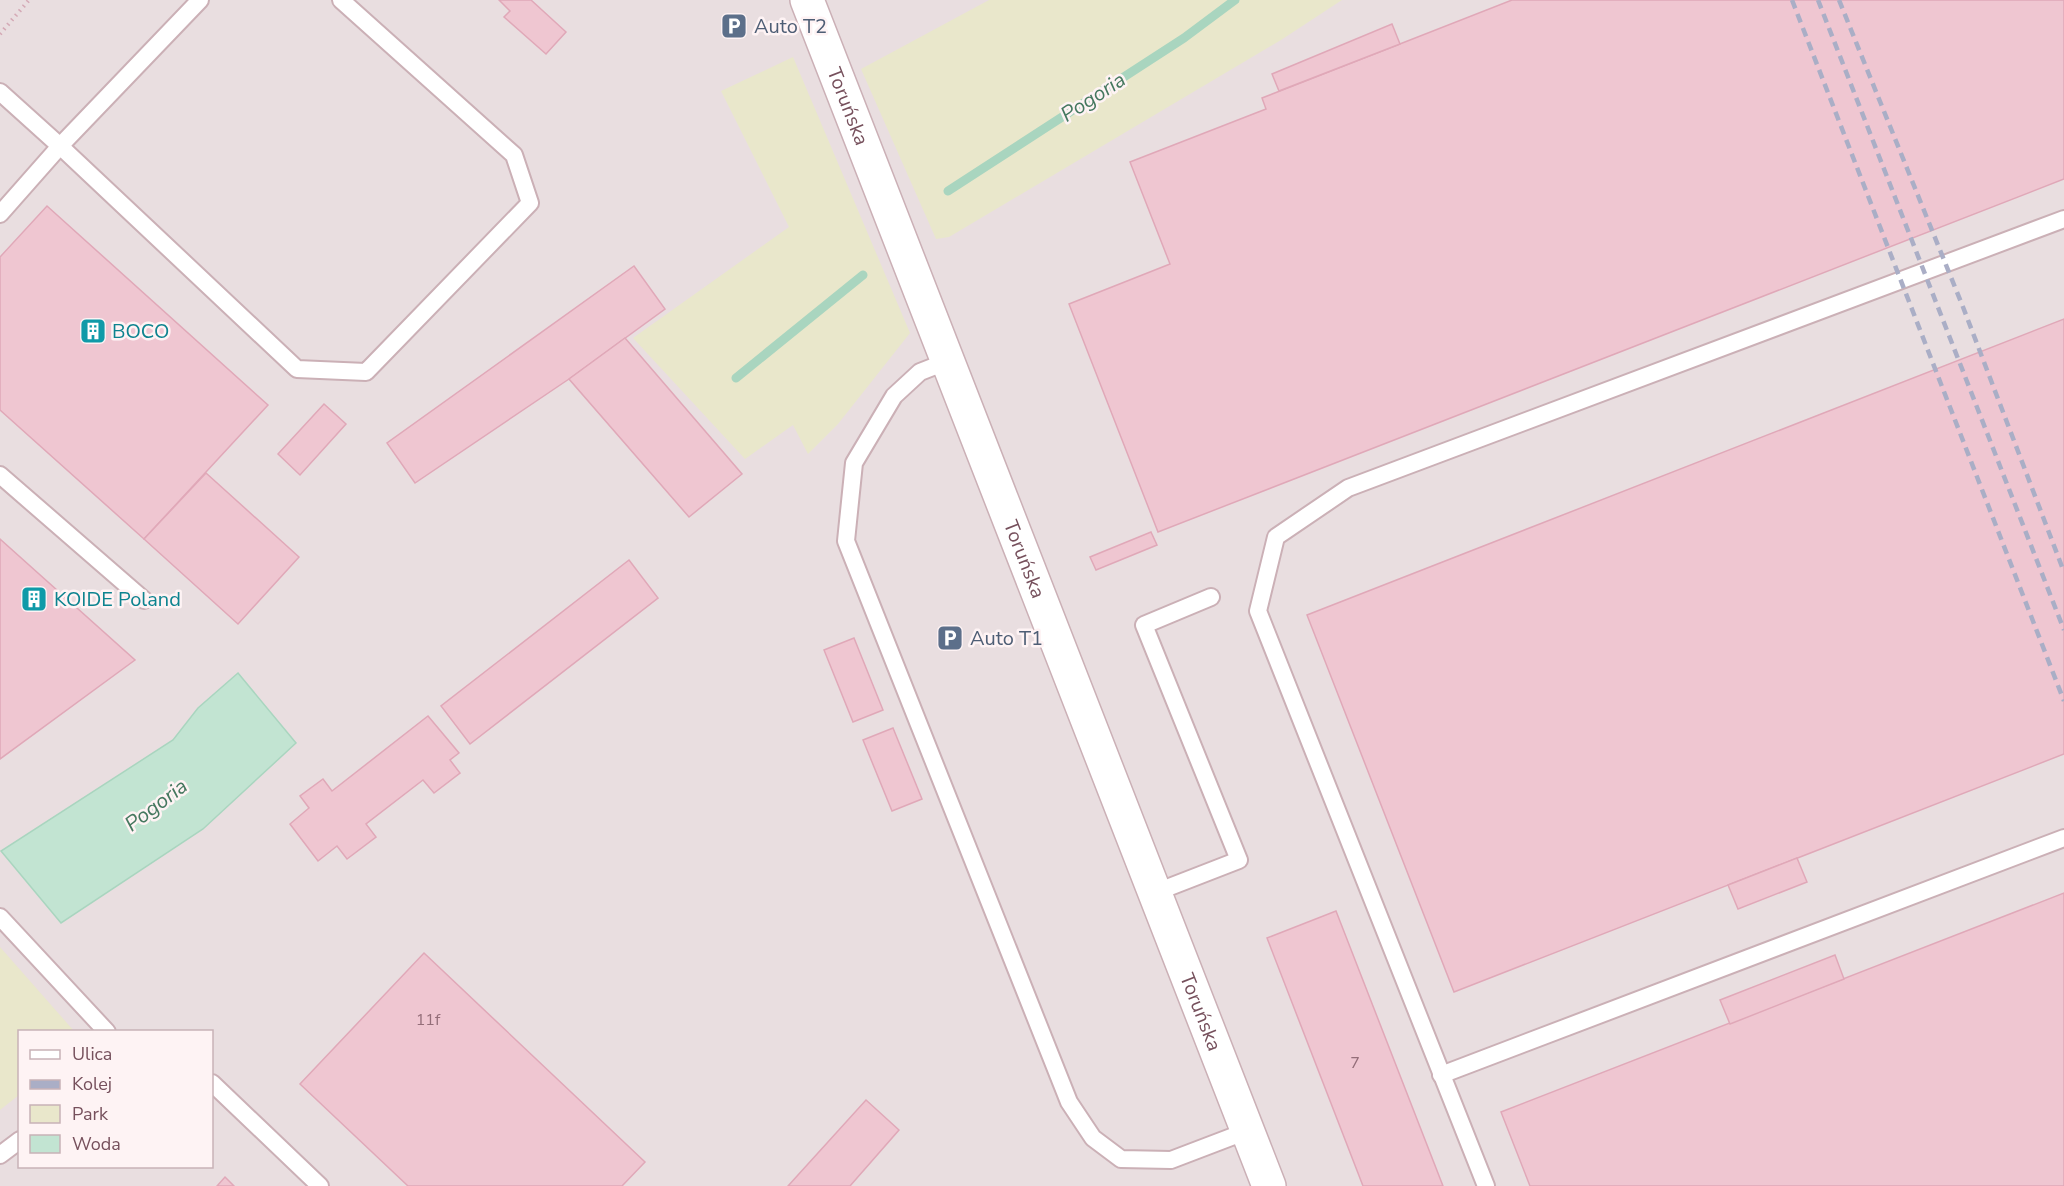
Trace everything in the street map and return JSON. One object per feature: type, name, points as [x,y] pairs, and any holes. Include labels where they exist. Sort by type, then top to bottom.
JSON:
[{"type":"street","name":"Toruńska","points":[[807,0],[1269,1186]]},
{"type":"lane","points":[[0,214],[60,146],[200,0]]},
{"type":"lane","points":[[0,92],[297,369],[366,372],[530,203],[514,154],[341,0]]},
{"type":"lane","points":[[1486,1186],[1258,611],[1276,537],[1348,488],[2064,219]]},
{"type":"lane","points":[[948,361],[920,372],[894,396],[854,463],[846,541],[1069,1102],[1093,1138],[1121,1159],[1171,1160],[1248,1131]]},
{"type":"lane","points":[[0,475],[144,600]]},
{"type":"lane","points":[[1154,893],[1239,860],[1144,625],[1211,597]]},
{"type":"lane","points":[[1441,1075],[2064,838]]},
{"type":"lane","points":[[0,917],[105,1030]]},
{"type":"lane","points":[[213,1084],[320,1186]]},
{"type":"lane","points":[[0,1155],[18,1142]]},
{"type":"path","points":[[0,34],[28,0]]},
{"type":"shaded area","points":[[0,0],[2064,0],[2064,1186],[0,1186]]},
{"type":"green space","points":[[989,0],[1342,0],[1281,40],[949,237],[936,239],[861,69]]},
{"type":"green space","points":[[793,57],[910,333],[838,424],[808,454],[793,425],[745,459],[633,338],[789,227],[721,91]]},
{"type":"green space","points":[[0,947],[73,1030],[18,1030],[18,1096],[0,1110]]},
{"type":"water","points":[[238,673],[296,743],[203,829],[61,923],[1,851],[173,740],[198,708]]},
{"type":"building","points":[[499,0],[531,0],[566,32],[546,54],[504,17],[510,11]]},
{"type":"building","points":[[1512,0],[2064,0],[2064,179],[1158,532],[1069,304],[1170,264],[1130,162],[1266,109],[1262,98]]},
{"type":"building","points":[[1392,24],[1400,44],[1279,91],[1272,74]]},
{"type":"building","name":"BOCO","points":[[47,206],[268,405],[144,539],[0,410],[0,257]]},
{"type":"building","points":[[634,266],[665,309],[569,379],[415,483],[387,443]]},
{"type":"building","points":[[2064,319],[2064,754],[1454,992],[1307,615]]},
{"type":"building","points":[[625,338],[742,474],[689,517],[569,379]]},
{"type":"building","points":[[324,404],[346,424],[300,475],[278,454]]},
{"type":"building","points":[[206,473],[299,557],[238,624],[144,539]]},
{"type":"building","points":[[1151,532],[1157,545],[1096,570],[1090,557]]},
{"type":"building","name":"KOIDE Poland","points":[[0,539],[135,660],[0,759]]},
{"type":"building","points":[[629,560],[658,598],[470,744],[441,706]]},
{"type":"building","points":[[854,638],[883,710],[853,722],[824,650]]},
{"type":"building","points":[[428,716],[459,753],[450,760],[460,773],[434,793],[423,780],[366,824],[376,837],[347,859],[337,846],[318,861],[290,824],[309,808],[300,796],[323,779],[332,791]]},
{"type":"building","points":[[893,728],[922,799],[892,811],[863,740]]},
{"type":"building","points":[[1797,858],[1807,882],[1738,909],[1728,885]]},
{"type":"building","points":[[2064,893],[2064,1186],[1530,1186],[1501,1112]]},
{"type":"building","points":[[1336,911],[1443,1186],[1363,1186],[1267,938]]},
{"type":"building","points":[[424,953],[645,1162],[622,1186],[408,1186],[300,1084]]},
{"type":"building","points":[[1835,955],[1844,979],[1730,1024],[1720,1000]]},
{"type":"building","points":[[866,1100],[899,1130],[850,1186],[788,1186]]},
{"type":"building","points":[[225,1177],[234,1186],[217,1186]]},
{"type":"waterway","name":"Pogoria","points":[[948,191],[1184,38],[1235,0]]},
{"type":"waterway","name":"Pogoria","points":[[736,378],[863,275]]},
{"type":"railway","points":[[1792,0],[2064,701]]},
{"type":"railway","points":[[1818,0],[2064,630]]},
{"type":"railway","points":[[1839,0],[1963,307],[2064,572]]},
{"type":"place","name":"Auto T2","points":[[734,26]]},
{"type":"place","name":"BOCO","points":[[93,331]]},
{"type":"place","name":"KOIDE Poland","points":[[34,599]]},
{"type":"place","name":"Auto T1","points":[[950,638]]}]
